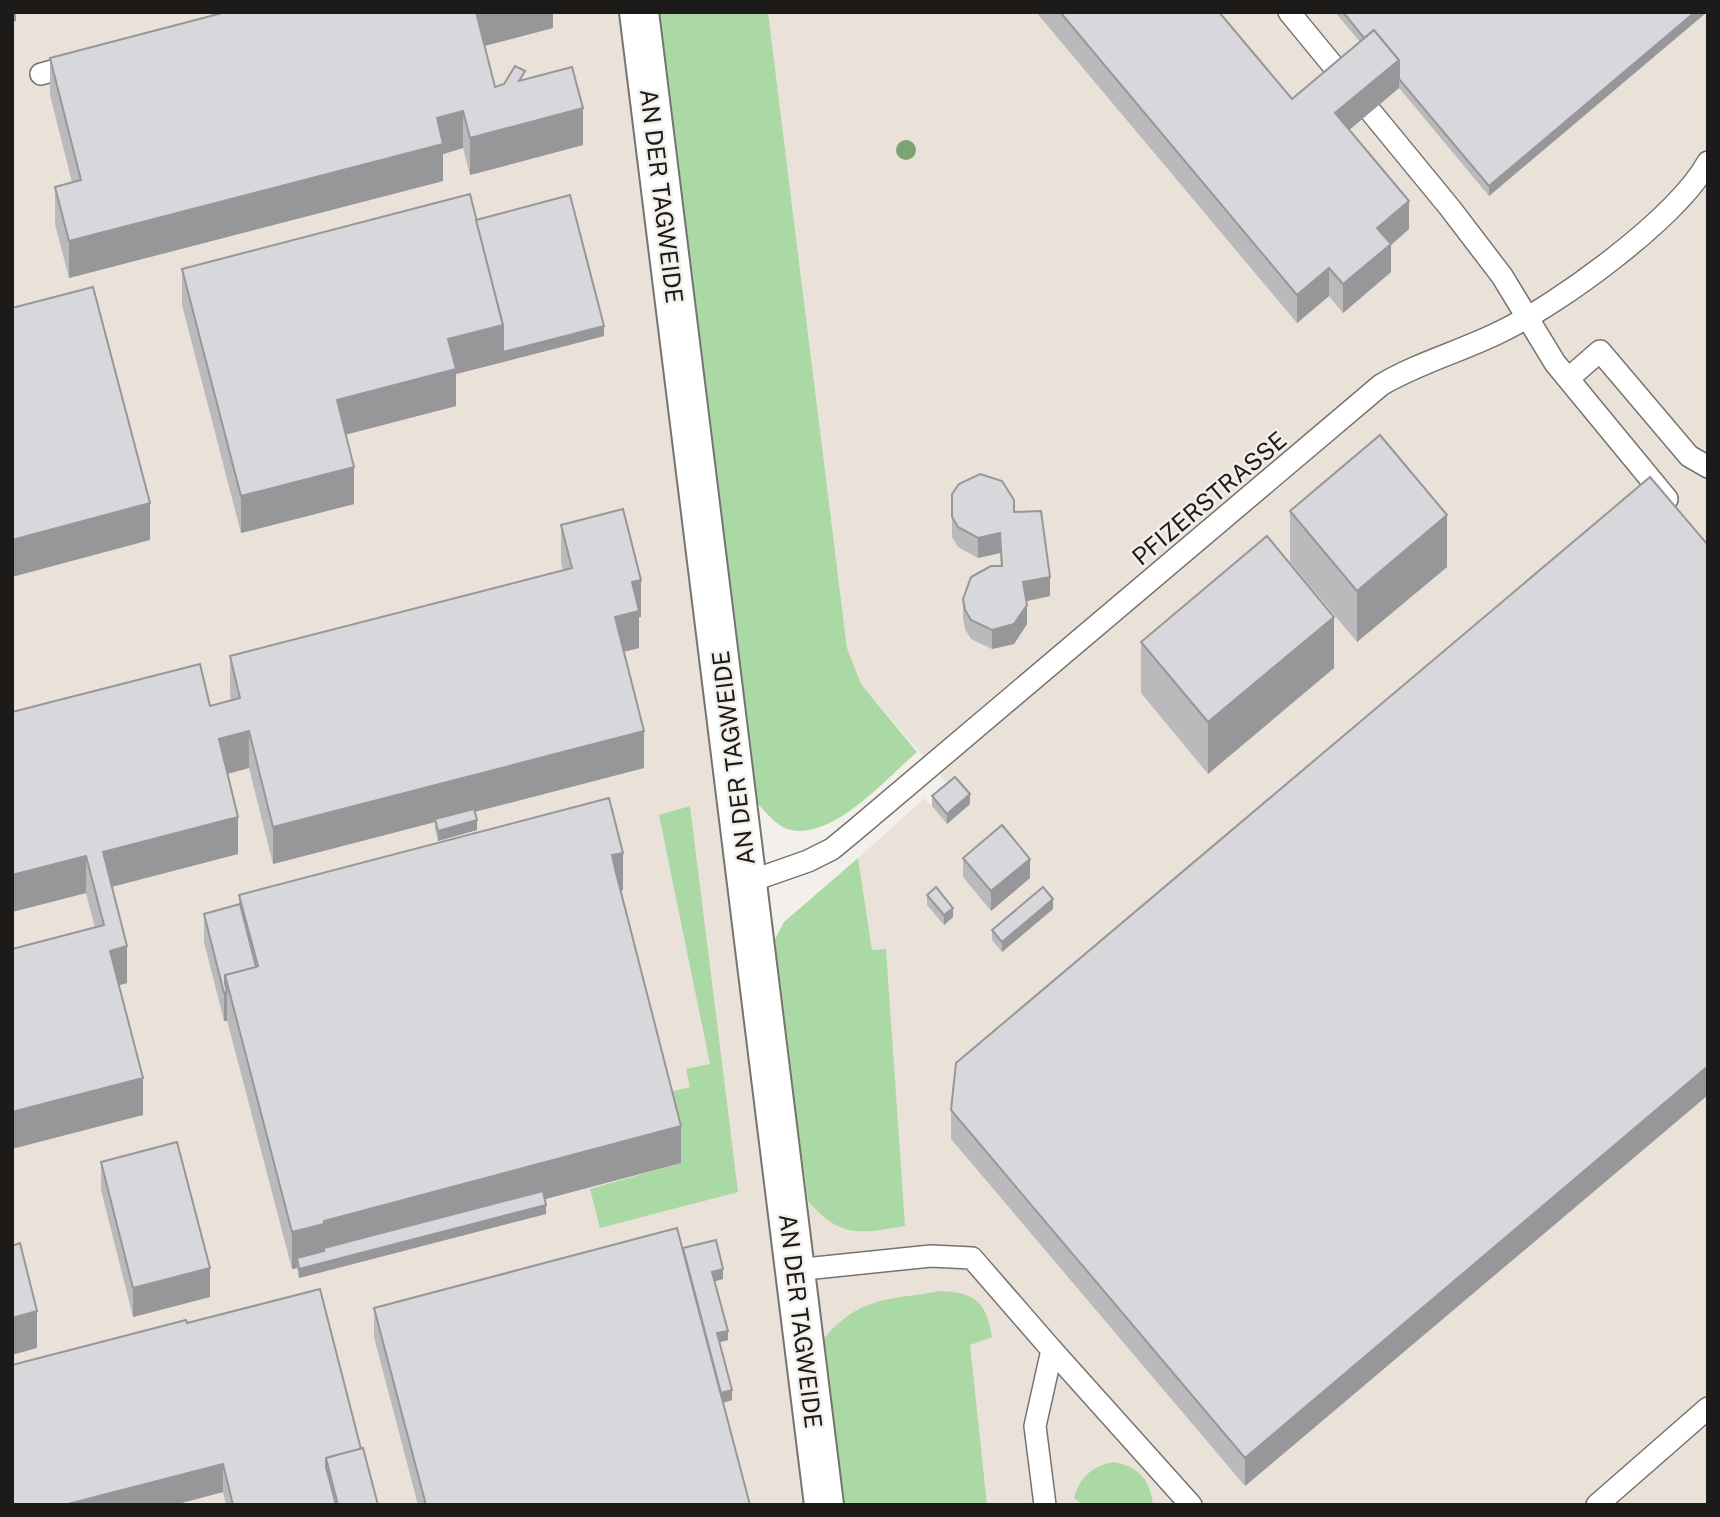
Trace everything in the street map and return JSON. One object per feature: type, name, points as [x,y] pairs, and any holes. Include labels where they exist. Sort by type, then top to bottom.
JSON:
[{"type":"main road","name":"AN DER TAGWEIDE","points":[[639,12],[824,1505]]},
{"type":"lane","points":[[1289,12],[1450,208],[1502,276],[1555,363],[1682,517]]},
{"type":"lane","points":[[41,74],[94,59]]},
{"type":"lane","name":"PFIZERSTRASSE","points":[[748,882],[808,861],[832,849],[1381,385],[1402,373],[1498,334],[1553,303],[1646,230],[1684,196],[1708,162]]},
{"type":"lane","points":[[1569,378],[1601,351],[1689,457],[1708,467]]},
{"type":"lane","points":[[795,1270],[931,1256],[972,1258],[1191,1505]]},
{"type":"lane","points":[[1045,1505],[1035,1426],[1052,1350]]},
{"type":"lane","points":[[1597,1505],[1708,1408]]},
{"type":"shaded area","points":[[12,12],[621,12],[748,1058],[891,1039],[886,949],[872,950],[858,858],[925,798],[932,806],[952,789],[861,684],[847,648],[768,12],[1708,12],[1708,1505],[12,1505]]},
{"type":"green space","points":[[657,12],[768,12],[847,648],[861,684],[917,752],[859,804],[825,825],[808,830],[791,830],[781,826],[757,803]]},
{"type":"green space","points":[[690,806],[738,1192],[600,1228],[590,1189],[681,1163],[663,1094],[690,1087],[686,1069],[710,1064],[659,815]]},
{"type":"green space","points":[[858,858],[872,950],[886,949],[905,1226],[875,1231],[841,1227],[830,1222],[808,1201],[778,985],[775,939],[784,922]]},
{"type":"green space","points":[[941,1291],[971,1297],[983,1308],[990,1325],[992,1337],[970,1345],[987,1505],[842,1505],[823,1340],[849,1315],[876,1302]]},
{"type":"green space","points":[[1113,1462],[1129,1467],[1141,1475],[1149,1488],[1153,1505],[1083,1505],[1074,1498],[1087,1474]]},
{"type":"building","points":[[226,12],[476,12],[495,87],[504,84],[515,66],[525,71],[519,81],[572,67],[583,108],[470,138],[463,111],[437,118],[443,144],[69,241],[55,187],[81,180],[50,58]]},
{"type":"building","points":[[1060,12],[1219,12],[1292,99],[1374,30],[1399,60],[1335,113],[1409,201],[1377,228],[1391,244],[1343,284],[1329,268],[1297,295]]},
{"type":"building","points":[[1343,12],[1695,12],[1489,186],[1399,79],[1399,60],[1374,30],[1364,38]]},
{"type":"building","points":[[470,194],[503,325],[448,339],[456,369],[337,400],[354,467],[241,496],[182,269]]},
{"type":"building","points":[[570,195],[604,326],[503,352],[503,325],[476,220]]},
{"type":"building","points":[[93,287],[150,503],[12,540],[12,308]]},
{"type":"building","points":[[1380,435],[1447,515],[1357,591],[1290,511]]},
{"type":"building","points":[[980,474],[1002,481],[1014,500],[1014,512],[1041,511],[1050,577],[1023,582],[1027,605],[1014,624],[992,630],[971,620],[963,599],[971,577],[991,566],[1002,566],[1000,533],[978,538],[958,527],[952,517],[952,494],[959,484]]},
{"type":"building","points":[[1650,477],[1708,545],[1708,1066],[1245,1458],[951,1110],[956,1063]]},
{"type":"building","points":[[623,509],[641,580],[632,582],[639,611],[615,617],[644,731],[273,827],[249,731],[219,739],[238,817],[103,852],[127,946],[110,951],[143,1078],[12,1112],[12,949],[104,925],[86,856],[12,875],[12,712],[200,664],[210,706],[240,698],[230,656],[572,568],[561,525]]},
{"type":"building","points":[[1267,536],[1334,617],[1208,722],[1141,642]]},
{"type":"building","points":[[955,777],[970,794],[947,814],[932,796]]},
{"type":"building","points":[[609,798],[623,853],[612,855],[615,869],[681,1126],[324,1221],[324,1224],[292,1232],[225,975],[258,966],[239,895]]},
{"type":"building","points":[[474,809],[477,820],[438,831],[435,819]]},
{"type":"building","points":[[1002,825],[1030,859],[991,891],[963,858]]},
{"type":"building","points":[[936,887],[953,908],[944,915],[927,895]]},
{"type":"building","points":[[1043,887],[1053,899],[1002,942],[992,930]]},
{"type":"building","points":[[240,904],[256,967],[225,975],[227,992],[224,993],[204,914]]},
{"type":"building","points":[[177,1142],[210,1268],[133,1288],[101,1162]]},
{"type":"building","points":[[543,1191],[546,1205],[299,1269],[297,1258],[324,1251],[324,1248]]},
{"type":"building","points":[[677,1228],[750,1505],[426,1505],[374,1308]]},
{"type":"building","points":[[716,1240],[723,1269],[712,1272],[728,1331],[717,1333],[732,1390],[721,1393],[683,1248]]},
{"type":"building","points":[[20,1243],[37,1311],[12,1318],[12,1246]]},
{"type":"building","points":[[320,1289],[361,1449],[326,1458],[336,1505],[233,1505],[223,1464],[64,1505],[12,1505],[12,1365]]},
{"type":"building","points":[[363,1448],[378,1505],[338,1505],[326,1458]]}]
